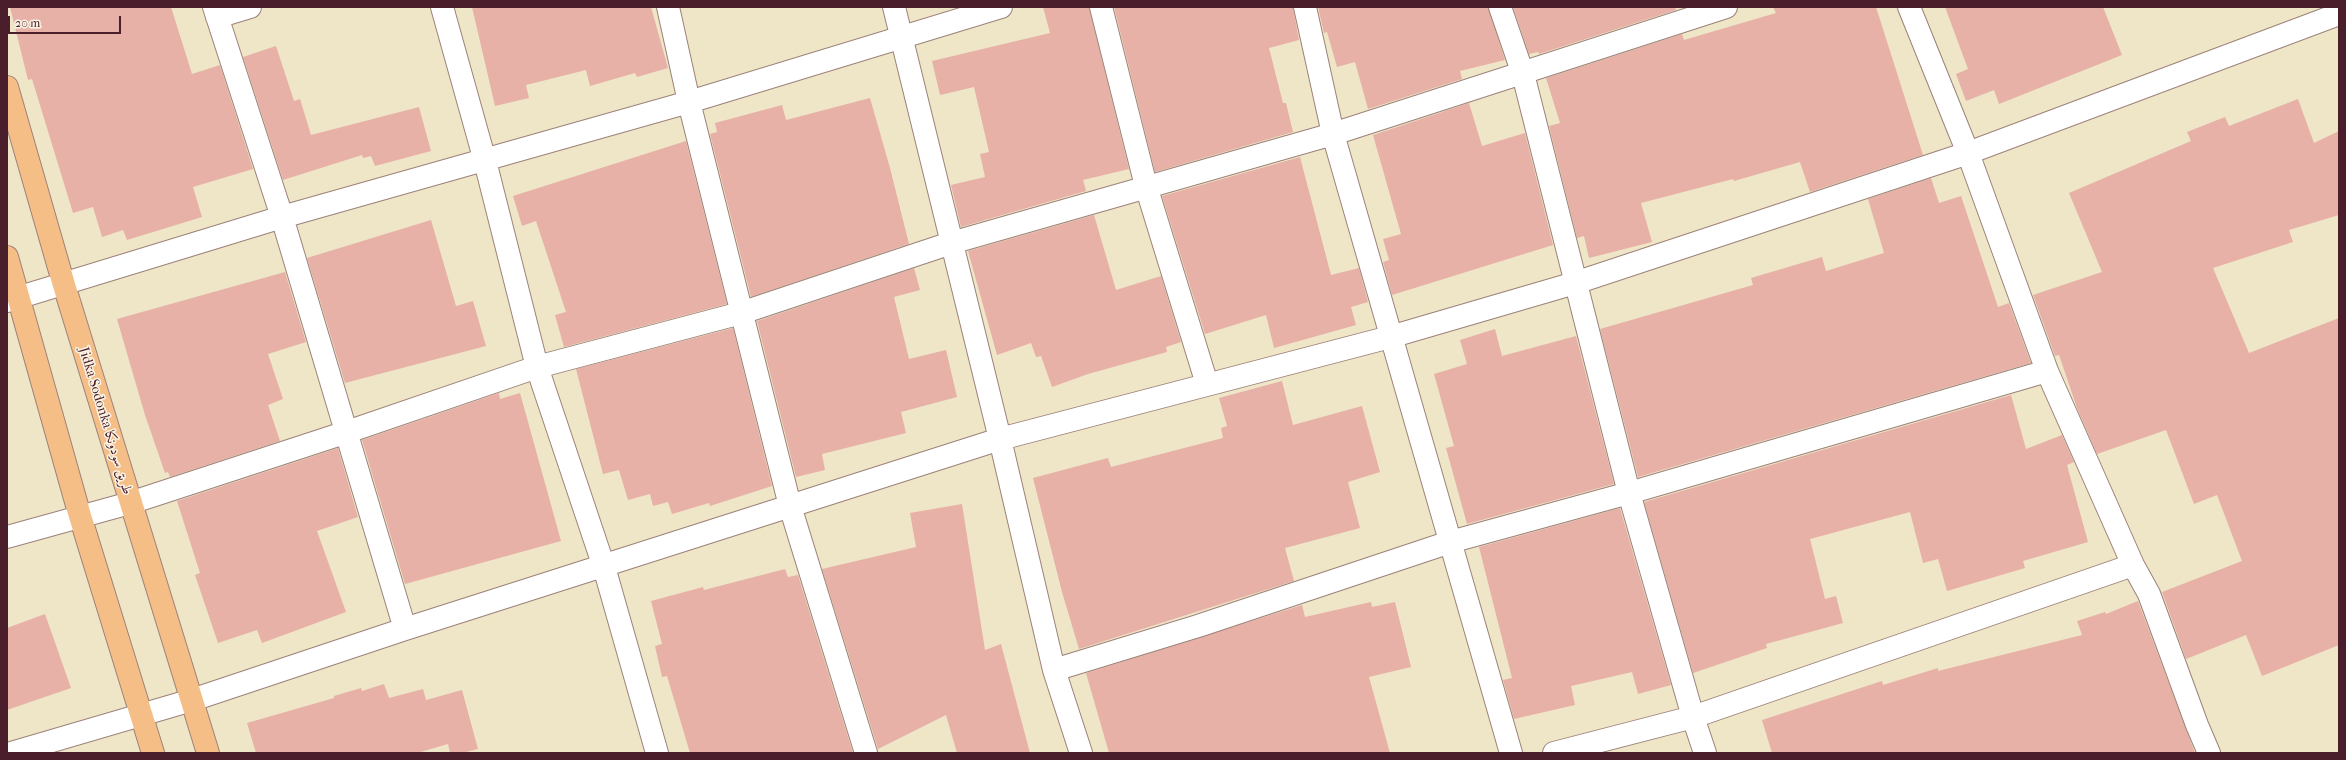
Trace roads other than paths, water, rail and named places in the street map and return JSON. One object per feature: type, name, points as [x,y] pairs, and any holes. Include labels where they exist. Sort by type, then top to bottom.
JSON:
[{"type":"main road","name":"Jidka Sodonka طريق سودونكا","points":[[7,87],[64,285],[208,753]]},
{"type":"main road","points":[[7,257],[13,299],[153,753]]},
{"type":"street","points":[[250,7],[216,12],[282,217],[405,630]]},
{"type":"street","points":[[442,7],[485,161],[537,367],[604,566],[657,753]]},
{"type":"street","points":[[668,7],[689,102],[790,506],[866,753]]},
{"type":"street","points":[[894,7],[1000,439],[1054,670],[1081,753]]},
{"type":"street","points":[[13,299],[64,285],[282,217],[485,161],[689,102],[1001,7]]},
{"type":"street","points":[[1101,7],[1146,186],[1208,384]]},
{"type":"street","points":[[1304,7],[1333,134],[1390,337],[1511,753]]},
{"type":"street","points":[[1500,7],[1523,74],[1629,493],[1693,717],[1705,753]]},
{"type":"street","points":[[7,537],[130,503],[347,432],[537,367],[741,313],[951,243],[1146,186],[1333,134],[1523,74],[1726,7]]},
{"type":"street","points":[[1909,7],[1968,153],[2047,371],[2133,565],[2149,594],[2194,718],[2209,753]]},
{"type":"street","points":[[11,753],[192,700],[1000,439],[1390,337],[1575,283],[1968,153],[2339,14]]},
{"type":"street","points":[[1054,670],[1198,626],[1450,542],[1629,493],[2047,371]]},
{"type":"street","points":[[1554,753],[1693,717],[2133,565]]}]
